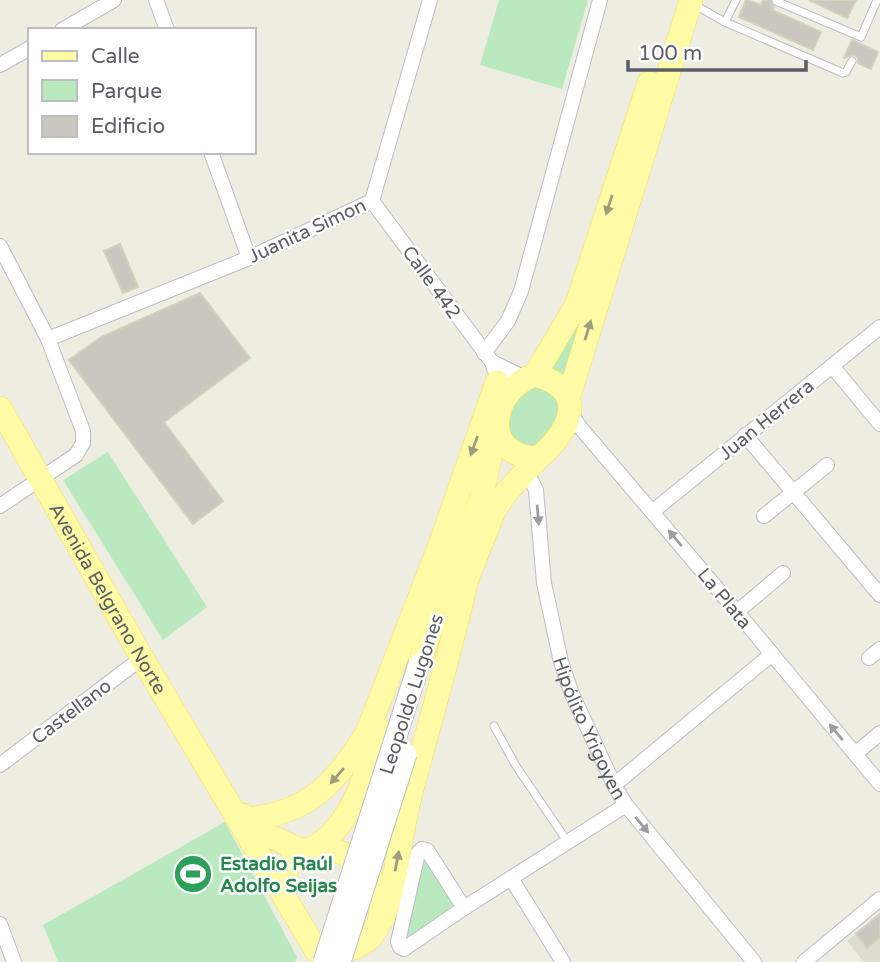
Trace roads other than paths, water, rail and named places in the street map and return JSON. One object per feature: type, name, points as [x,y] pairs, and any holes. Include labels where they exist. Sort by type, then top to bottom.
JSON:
[{"type":"main road","points":[[685,1],[563,431],[555,444],[526,461],[503,445],[498,419],[508,393],[530,376],[577,304],[685,1]]},
{"type":"main road","points":[[246,819],[288,811],[321,793],[350,761],[374,719],[441,542],[491,366]]},
{"type":"main road","points":[[530,376],[549,379],[559,385],[569,404]]},
{"type":"main road","name":"Avenida Belgrano Norte","points":[[0,408],[142,658],[285,897],[315,955]]},
{"type":"main road","name":"Leopoldo Lugones","points":[[315,955],[457,581],[481,499],[498,419]]},
{"type":"main road","name":"Leopoldo Lugones","points":[[457,581],[494,511],[526,461]]},
{"type":"main road","points":[[285,897],[286,870],[293,859],[328,836],[347,815],[368,765],[404,660],[457,581]]},
{"type":"main road","points":[[315,955],[348,957],[370,951],[389,900],[406,814],[446,669],[457,581]]},
{"type":"main road","name":"Leopoldo Lugones","points":[[340,962],[426,666]]},
{"type":"main road","points":[[368,765],[374,719]]},
{"type":"main road","name":"Avenida Belgrano Norte","points":[[218,786],[246,819],[265,834],[308,849],[335,850],[360,865],[374,887],[379,903],[370,951]]},
{"type":"street","points":[[65,28],[114,0]]},
{"type":"street","points":[[156,0],[166,28]]},
{"type":"street","name":"Juanita Simon","points":[[48,339],[249,258],[372,201],[429,0]]},
{"type":"street","points":[[498,419],[491,366],[521,291],[600,0]]},
{"type":"street","points":[[0,65],[28,49]]},
{"type":"street","points":[[212,154],[249,258]]},
{"type":"street","name":"Calle 442","points":[[372,201],[491,366],[530,376]]},
{"type":"street","points":[[0,246],[48,339],[83,432],[83,443],[76,456],[0,506]]},
{"type":"street","name":"Juan Herrera","points":[[652,512],[880,327]]},
{"type":"street","points":[[832,366],[880,424]]},
{"type":"street","name":"La Plata","points":[[569,404],[579,426],[880,784]]},
{"type":"street","points":[[745,435],[880,595]]},
{"type":"street","name":"Hipólito Yrigoyen","points":[[526,461],[536,490],[550,619],[572,694],[626,806],[754,962]]},
{"type":"street","points":[[764,516],[827,465]]},
{"type":"street","points":[[737,612],[783,573]]},
{"type":"street","points":[[614,785],[772,654]]},
{"type":"street","name":"Castellano","points":[[0,765],[142,658]]},
{"type":"street","points":[[855,754],[880,733]]},
{"type":"street","points":[[464,908],[427,850],[422,849],[418,853],[398,942],[400,947],[404,948],[567,841],[626,806]]},
{"type":"street","points":[[511,878],[563,962]]},
{"type":"street","points":[[804,962],[880,899]]},
{"type":"street","points":[[0,924],[14,962]]},
{"type":"lane","points":[[725,22],[736,0]]},
{"type":"lane","points":[[776,1],[860,40],[877,0]]},
{"type":"lane","points":[[685,1],[725,22],[843,73],[852,61]]},
{"type":"lane","points":[[494,726],[516,766],[567,841]]},
{"type":"place","name":"Estadio Raúl Adolfo Seijas","points":[[193,874]]}]
